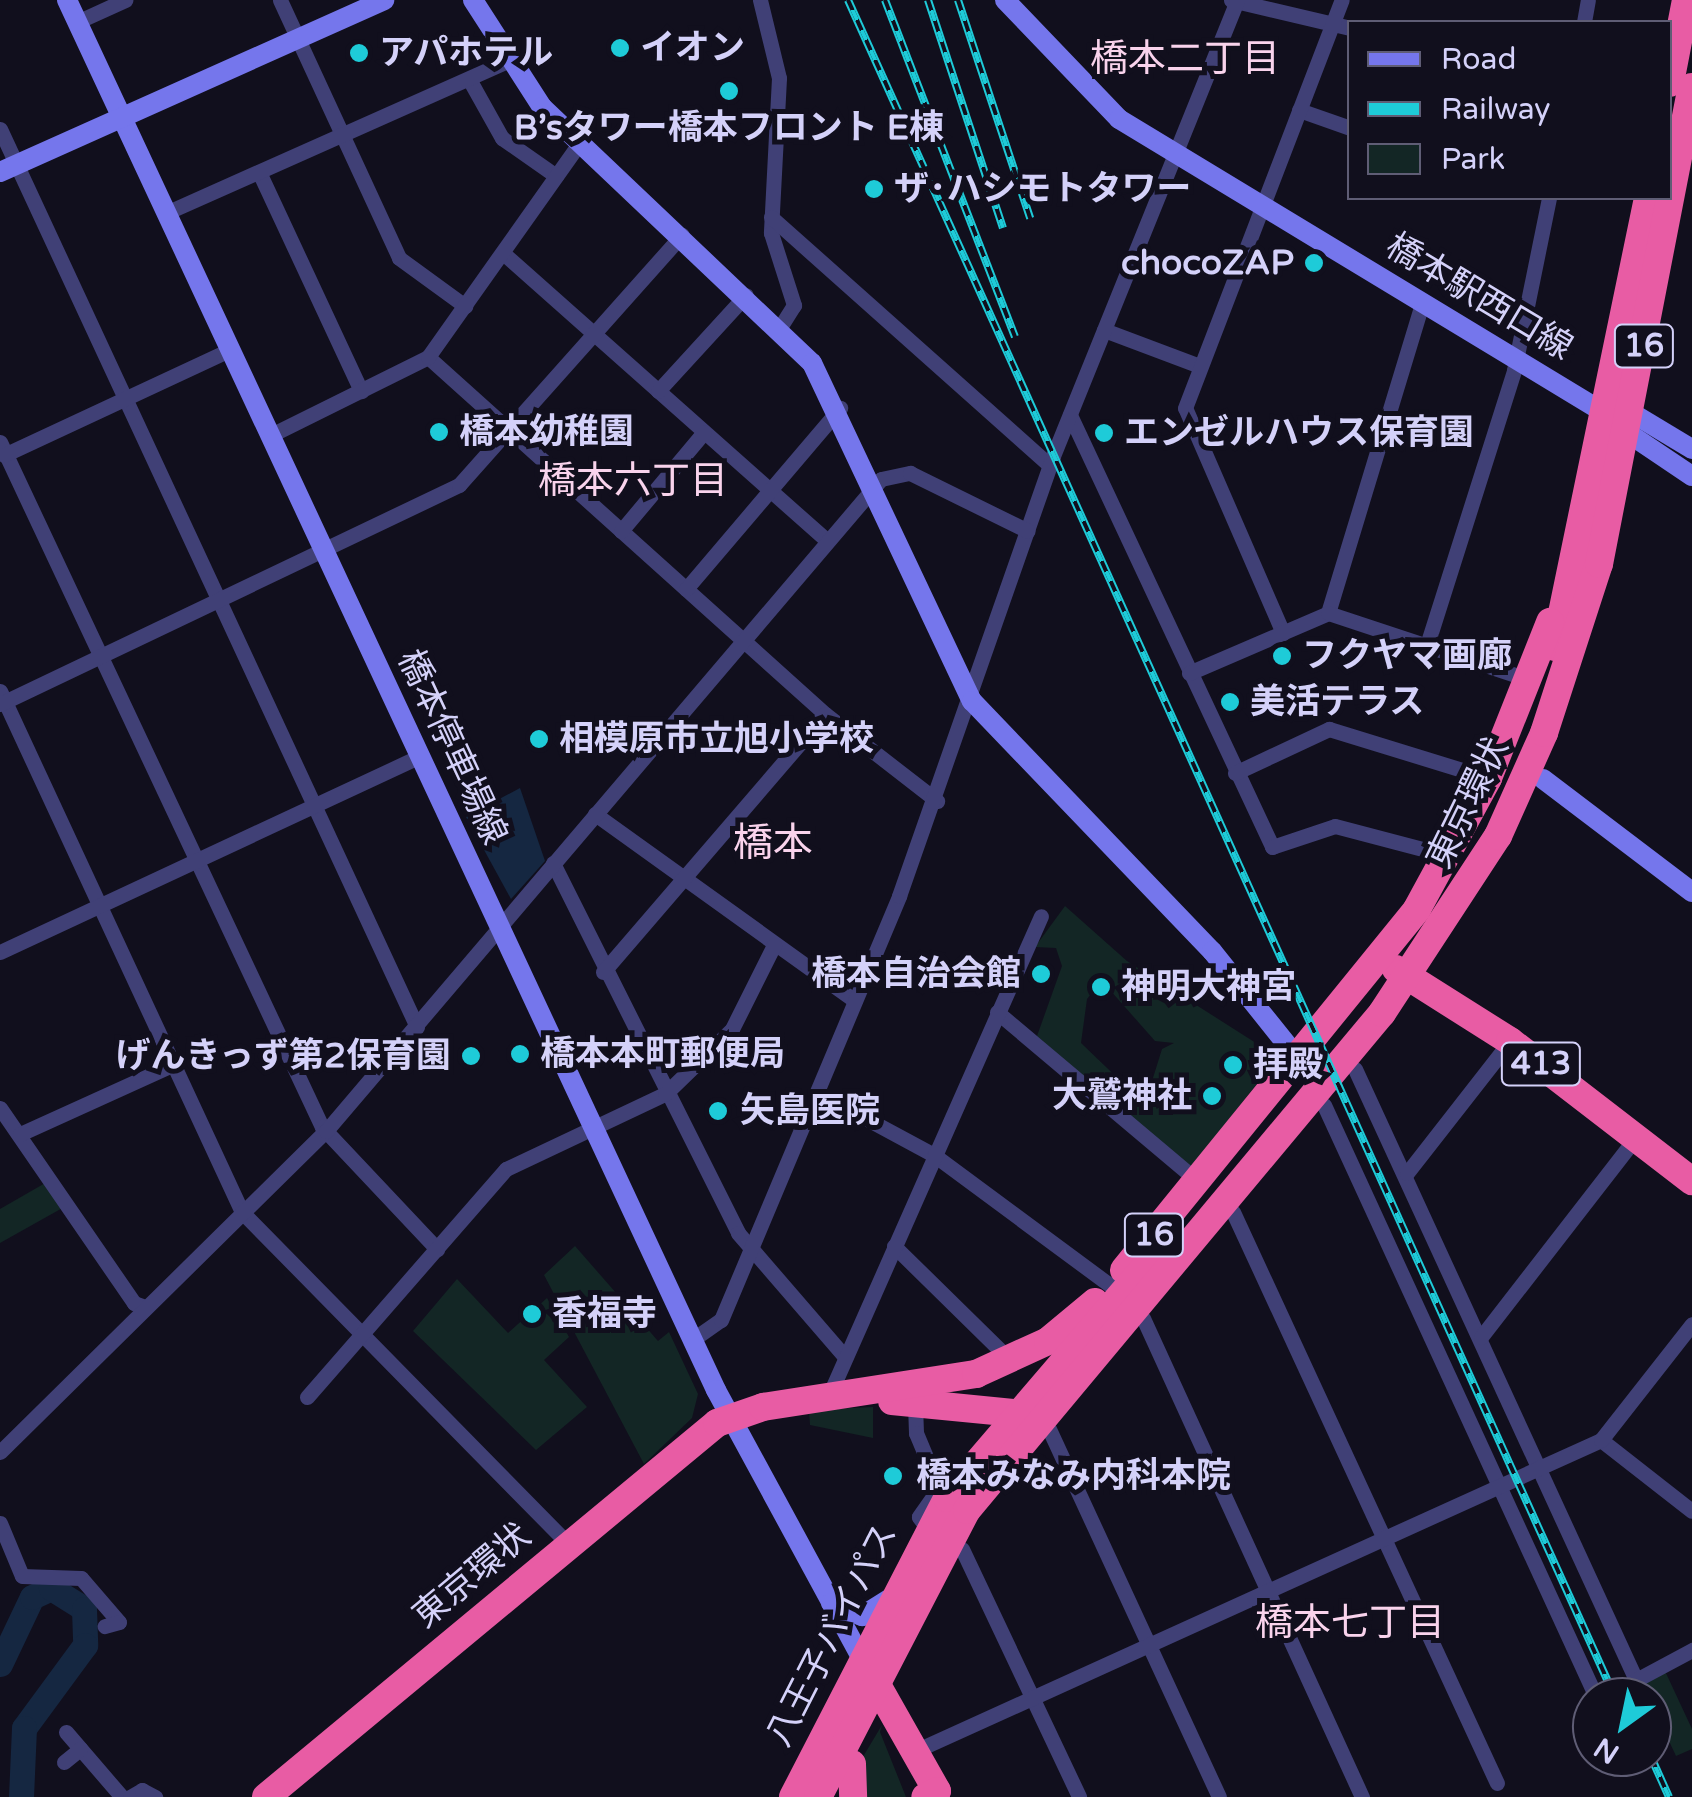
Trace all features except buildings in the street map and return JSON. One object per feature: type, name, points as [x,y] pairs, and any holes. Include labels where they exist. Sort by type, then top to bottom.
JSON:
[{"type":"highway","points":[[1672,73],[1686,0]]},
{"type":"highway","name":"東京環状","points":[[1672,170],[1685,105]]},
{"type":"highway","name":"東京環状","points":[[1034,1420],[1149,1276],[1402,988],[1548,723],[1600,564],[1622,421],[1648,200]]},
{"type":"highway","name":"東京環状","points":[[1490,832],[1536,706],[1622,421],[1666,200]]},
{"type":"highway","name":"16","points":[[837,1797],[852,1764],[872,1676],[962,1549],[1034,1420],[1143,1318],[1423,987],[1543,779],[1584,665],[1600,564]]},
{"type":"highway","name":"16","points":[[729,1417],[839,1399],[1012,1361],[1110,1285],[1382,960],[1450,856],[1568,598]]},
{"type":"highway","name":"413","points":[[1382,960],[1510,1040],[1692,1181]]},
{"type":"highway","points":[[1255,1116],[1291,1144]]},
{"type":"highway","name":"16","points":[[839,1399],[915,1404],[1034,1420]]},
{"type":"highway","name":"東京環状","points":[[266,1797],[568,1545],[729,1417]]},
{"type":"highway","name":"八王子バイパス","points":[[793,1797],[820,1740],[872,1676],[888,1600],[927,1528],[1034,1420]]},
{"type":"highway","name":"八王子バイパス","points":[[818,1797],[872,1676],[947,1541],[1034,1420]]},
{"type":"highway","points":[[872,1676],[915,1751],[934,1795]]},
{"type":"highway","name":"16","points":[[773,1797],[799,1743],[820,1740]]},
{"type":"highway","name":"16","points":[[852,1764],[853,1797]]},
{"type":"street","name":"橋本停車場線","points":[[67,0],[692,1340],[729,1417],[872,1676]]},
{"type":"street","points":[[78,21],[125,0]]},
{"type":"street","points":[[280,0],[399,258],[465,306]]},
{"type":"street","points":[[8,168],[384,0]]},
{"type":"street","points":[[473,0],[507,62],[580,142],[780,326],[840,408],[972,702],[1212,951],[1300,1062]]},
{"type":"street","points":[[760,0],[780,78],[771,217],[794,305],[780,326]]},
{"type":"street","name":"橋本駅西口線","points":[[1005,0],[1103,108],[1622,421],[1692,450]]},
{"type":"street","points":[[1283,633],[1186,413],[1200,366],[1299,110],[1341,26],[1342,0]]},
{"type":"street","points":[[692,1340],[721,1320],[856,1001],[937,801],[1050,466],[1235,1],[1341,26]]},
{"type":"street","points":[[168,212],[507,62]]},
{"type":"street","points":[[469,79],[502,138],[556,176]]},
{"type":"street","points":[[1299,110],[1347,127]]},
{"type":"street","points":[[0,129],[8,168],[125,398],[417,1027]]},
{"type":"street","points":[[271,435],[428,358],[580,142]]},
{"type":"street","points":[[259,172],[361,391]]},
{"type":"street","points":[[1428,646],[1516,358],[1547,200]]},
{"type":"street","points":[[771,217],[1050,466]]},
{"type":"street","points":[[568,1545],[242,1212],[2,699],[327,554],[459,485],[682,235]]},
{"type":"street","points":[[503,253],[827,541]]},
{"type":"street","points":[[658,391],[746,295]]},
{"type":"street","points":[[1328,612],[1423,301]]},
{"type":"street","points":[[1104,330],[1200,366]]},
{"type":"street","points":[[231,349],[3,450],[105,656],[326,1131],[437,1249]]},
{"type":"street","points":[[428,358],[825,714],[937,801]]},
{"type":"street","points":[[686,588],[840,408]]},
{"type":"street","points":[[1070,414],[1272,847],[1334,826],[1450,856]]},
{"type":"street","points":[[1622,421],[1692,476]]},
{"type":"street","points":[[620,531],[704,432]]},
{"type":"street","points":[[0,1452],[326,1131],[874,485],[910,473],[1028,531]]},
{"type":"street","points":[[1190,673],[1328,612],[1528,679]]},
{"type":"street","points":[[604,972],[825,714]]},
{"type":"street","points":[[1235,773],[1329,729],[1488,778]]},
{"type":"street","points":[[0,952],[421,756]]},
{"type":"street","points":[[1543,779],[1692,892]]},
{"type":"street","points":[[595,814],[856,1001]]},
{"type":"street","points":[[553,863],[665,1094],[749,1250],[846,1358]]},
{"type":"street","points":[[839,1399],[846,1358],[1041,916]]},
{"type":"street","points":[[307,1397],[506,1169],[665,1094],[734,1027],[774,945]]},
{"type":"street","points":[[997,1012],[1198,1181]]},
{"type":"street","points":[[1407,1173],[1510,1040]]},
{"type":"street","points":[[20,1134],[172,1065]]},
{"type":"street","points":[[1355,1069],[1407,1173],[1636,1680],[1692,1650]]},
{"type":"street","points":[[817,1092],[934,1155],[1110,1285]]},
{"type":"street","points":[[1324,1105],[1587,1677]]},
{"type":"street","points":[[0,1108],[134,1303],[145,1307]]},
{"type":"street","points":[[1481,1337],[1636,1138]]},
{"type":"street","points":[[1233,1212],[1497,1783]]},
{"type":"street","points":[[894,1246],[1012,1361]]},
{"type":"street","points":[[1143,1318],[1362,1797]]},
{"type":"street","points":[[915,1751],[1601,1440],[1686,1345],[1692,1324]]},
{"type":"street","points":[[915,1404],[916,1433],[939,1488],[919,1517],[927,1528]]},
{"type":"street","points":[[1034,1420],[1150,1644],[1219,1797]]},
{"type":"street","points":[[1601,1440],[1692,1511]]},
{"type":"street","points":[[0,1522],[22,1576],[82,1578],[118,1622],[105,1626]]},
{"type":"street","points":[[962,1549],[1079,1797]]},
{"type":"street","points":[[830,1602],[862,1616],[888,1600]]},
{"type":"street","points":[[66,1732],[122,1797]]},
{"type":"street","points":[[64,1762],[80,1749]]},
{"type":"street","points":[[130,1797],[156,1797]]},
{"type":"green space","name":"神明大神宮","points":[[1065,906],[1127,961],[1278,1057],[1189,1170],[1037,1036],[1062,966],[1056,948],[1035,947]],"holes":[[[1102,981],[1155,1041],[1174,1043],[1162,1049],[1148,1094],[1130,1090],[1081,1043],[1087,999]]]},
{"type":"green space","points":[[47,1182],[66,1206],[0,1243],[0,1209]]},
{"type":"green space","points":[[575,1246],[658,1341],[669,1332],[698,1394],[692,1418],[644,1464],[544,1275]]},
{"type":"green space","points":[[457,1279],[508,1333],[547,1298],[569,1337],[544,1360],[587,1407],[536,1450],[413,1331]]},
{"type":"green space","points":[[873,1407],[873,1438],[810,1425],[809,1410]]},
{"type":"green space","points":[[1672,1686],[1692,1729],[1692,1749],[1676,1756],[1672,1747]]},
{"type":"green space","points":[[882,1725],[880,1732],[906,1797],[863,1797],[864,1755]]},
{"type":"water","points":[[520,788],[545,861],[511,899],[466,817]]},
{"type":"waterway","points":[[0,1664],[32,1597],[51,1588],[84,1609],[85,1645],[24,1728],[21,1797]]},
{"type":"railway","points":[[848,0],[1606,1677]]},
{"type":"railway","points":[[885,0],[1015,337]]},
{"type":"railway","points":[[928,0],[1003,228]]},
{"type":"railway","points":[[958,0],[1030,218]]},
{"type":"railway","points":[[1660,1777],[1669,1797]]},
{"type":"place","name":"イオン","points":[[620,48]]},
{"type":"place","name":"アパホテル","points":[[359,53]]},
{"type":"place","name":"B’sタワー橋本フロント E棟","points":[[729,91]]},
{"type":"place","name":"ザ･ハシモトタワー","points":[[874,189]]},
{"type":"place","name":"chocoZAP","points":[[1314,263]]},
{"type":"place","name":"橋本幼稚園","points":[[439,432]]},
{"type":"place","name":"エンゼルハウス保育園","points":[[1104,433]]},
{"type":"place","name":"フクヤマ画廊","points":[[1282,656]]},
{"type":"place","name":"美活テラス","points":[[1230,702]]},
{"type":"place","name":"相模原市立旭小学校","points":[[539,739]]},
{"type":"place","name":"橋本自治会館","points":[[1041,974]]},
{"type":"place","name":"神明大神宮","points":[[1101,987]]},
{"type":"place","name":"橋本本町郵便局","points":[[520,1054]]},
{"type":"place","name":"げんきっず第2保育園","points":[[471,1056]]},
{"type":"place","name":"拝殿","points":[[1233,1065]]},
{"type":"place","name":"大鷲神社","points":[[1212,1096]]},
{"type":"place","name":"矢島医院","points":[[718,1111]]},
{"type":"place","name":"香福寺","points":[[532,1314]]},
{"type":"place","name":"橋本みなみ内科本院","points":[[893,1476]]},
{"type":"district","name":"橋本二丁目","points":[[1185,60]]},
{"type":"district","name":"橋本六丁目","points":[[633,482]]},
{"type":"district","name":"橋本","points":[[773,843]]},
{"type":"district","name":"橋本七丁目","points":[[1350,1624]]}]
